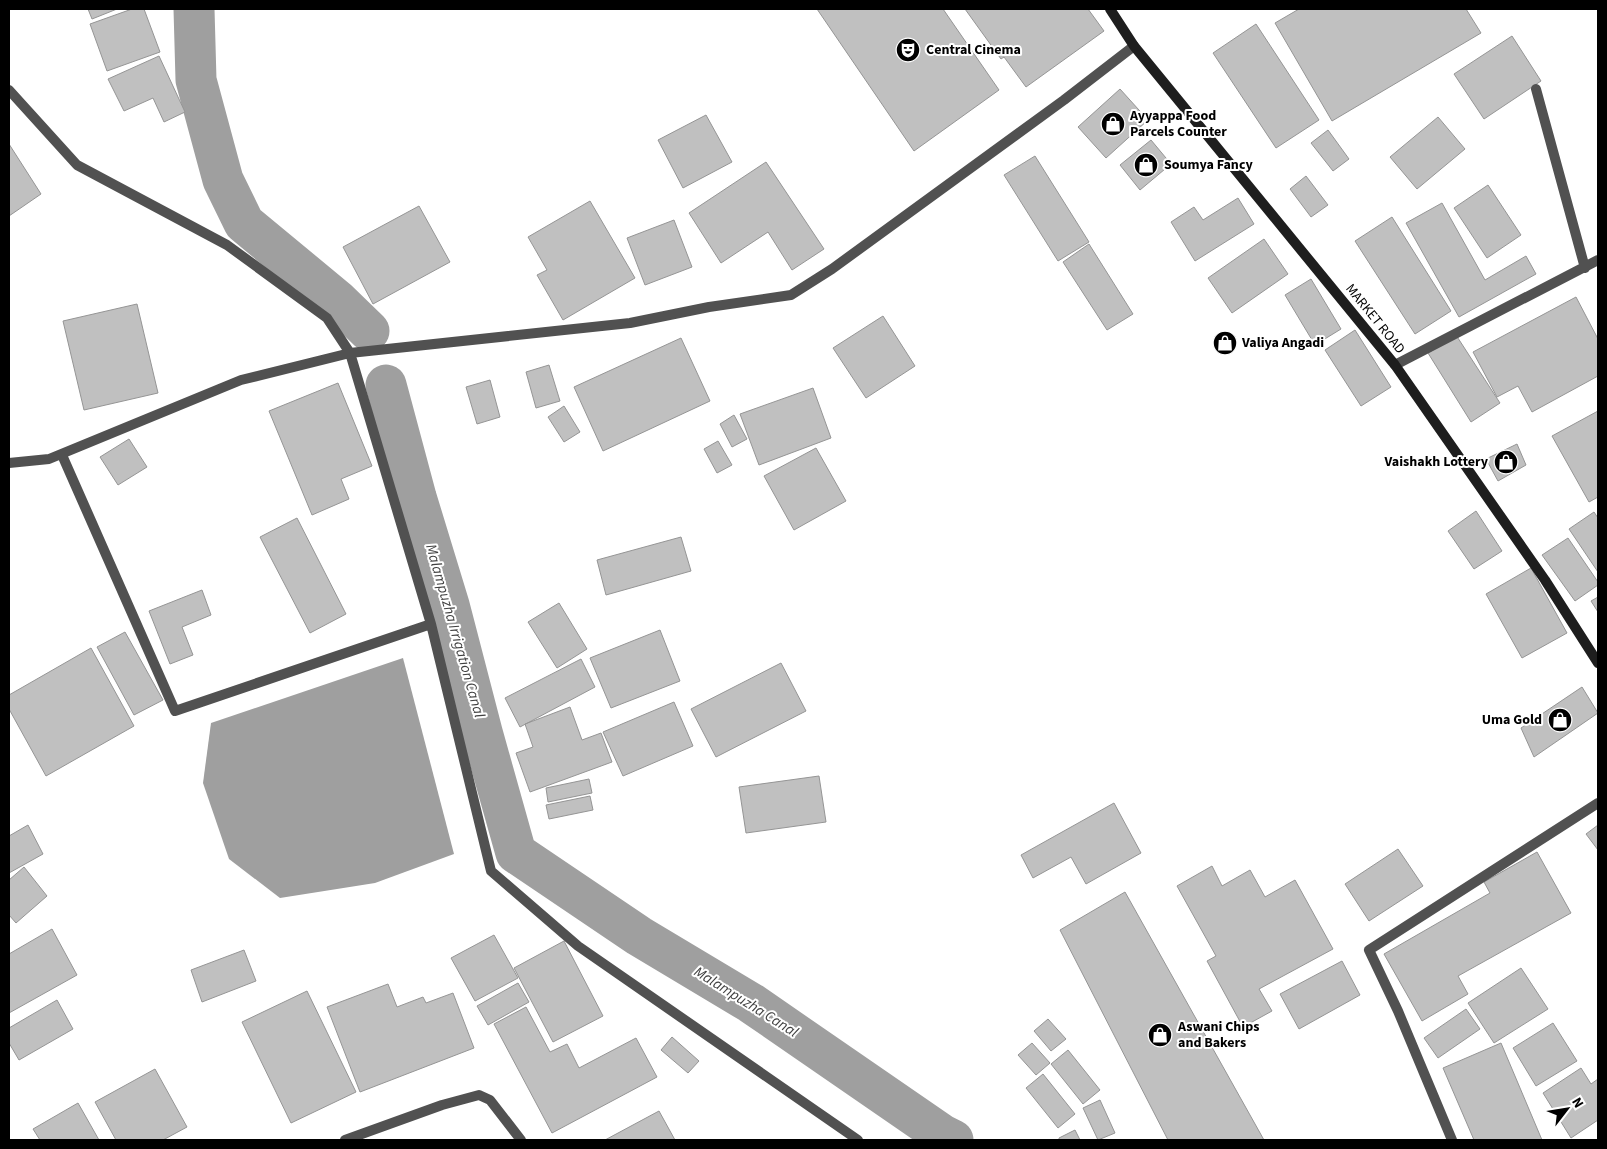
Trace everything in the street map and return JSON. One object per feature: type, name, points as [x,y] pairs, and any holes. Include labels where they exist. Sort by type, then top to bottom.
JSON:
[{"type":"main road","name":"MARKET ROAD","points":[[1110,9],[1134,46],[1395,365],[1546,580],[1598,663]]},
{"type":"street","points":[[9,464],[48,459],[62,455],[241,380],[350,353],[630,323],[709,307],[791,295],[832,269],[1064,100],[1134,46]]},
{"type":"street","points":[[1536,89],[1585,268]]},
{"type":"street","points":[[9,90],[77,165],[227,244],[327,318],[350,353],[431,624],[491,871],[578,946],[858,1140]]},
{"type":"street","points":[[1395,365],[1598,260]]},
{"type":"street","points":[[62,455],[175,712],[431,624]]},
{"type":"street","points":[[1452,1140],[1398,1011],[1369,950],[1598,803]]},
{"type":"street","points":[[345,1140],[433,1108],[479,1095],[490,1100],[521,1140]]},
{"type":"shaded area","points":[[403,658],[454,854],[375,883],[280,898],[229,859],[203,783],[211,723]]},
{"type":"building","points":[[88,9],[117,9],[92,19]]},
{"type":"building","points":[[132,9],[144,9],[160,52],[107,71],[90,24]]},
{"type":"building","name":"Central Cinema","points":[[817,9],[943,9],[999,90],[914,151]]},
{"type":"building","points":[[965,9],[1088,9],[1104,31],[1026,87],[1004,57],[1001,59]]},
{"type":"building","points":[[1299,9],[1466,9],[1481,33],[1332,121],[1275,23]]},
{"type":"building","points":[[1256,24],[1319,120],[1276,148],[1213,53]]},
{"type":"building","points":[[1512,36],[1541,81],[1484,119],[1454,74]]},
{"type":"building","points":[[159,56],[185,112],[164,122],[153,98],[124,111],[108,79]]},
{"type":"building","name":"Ayyappa Food Parcels Counter","points":[[1120,89],[1148,120],[1106,158],[1078,127]]},
{"type":"building","points":[[706,115],[732,162],[683,188],[658,140]]},
{"type":"building","points":[[1438,117],[1465,149],[1417,189],[1390,157]]},
{"type":"building","points":[[1328,130],[1349,159],[1333,171],[1311,143]]},
{"type":"building","name":"Soumya Fancy","points":[[1151,140],[1171,164],[1140,190],[1120,165]]},
{"type":"building","points":[[9,144],[41,194],[9,216]]},
{"type":"building","points":[[1035,156],[1089,242],[1058,261],[1004,175]]},
{"type":"building","points":[[766,162],[824,249],[792,270],[768,232],[721,263],[689,213]]},
{"type":"building","points":[[1306,176],[1328,205],[1311,217],[1290,189]]},
{"type":"building","points":[[1488,185],[1521,235],[1487,258],[1454,208]]},
{"type":"building","points":[[1238,198],[1254,224],[1195,261],[1171,222],[1194,207],[1203,220]]},
{"type":"building","points":[[590,201],[635,278],[563,320],[537,275],[547,270],[528,237]]},
{"type":"building","points":[[1442,203],[1485,280],[1526,256],[1536,274],[1459,317],[1406,223]]},
{"type":"building","points":[[419,206],[450,262],[373,304],[343,247]]},
{"type":"building","points":[[1392,217],[1451,311],[1415,334],[1355,241]]},
{"type":"building","points":[[674,220],[692,267],[645,285],[627,238]]},
{"type":"building","points":[[1264,239],[1288,274],[1232,313],[1208,278]]},
{"type":"building","points":[[1089,244],[1133,314],[1107,330],[1063,262]]},
{"type":"building","points":[[1311,279],[1341,329],[1315,345],[1285,295]]},
{"type":"building","points":[[1576,297],[1598,339],[1598,376],[1532,412],[1518,386],[1497,397],[1473,352]]},
{"type":"building","points":[[137,304],[158,393],[84,410],[63,321]]},
{"type":"building","points":[[883,316],[915,366],[866,398],[833,348]]},
{"type":"building","points":[[1355,330],[1391,387],[1361,406],[1325,350]]},
{"type":"building","points":[[1456,335],[1500,403],[1471,422],[1428,353]]},
{"type":"building","points":[[681,338],[710,401],[603,451],[574,387]]},
{"type":"building","points":[[549,365],[560,401],[536,408],[526,372]]},
{"type":"building","points":[[490,380],[500,417],[477,424],[466,387]]},
{"type":"building","points":[[338,383],[372,466],[341,479],[349,499],[312,515],[269,411]]},
{"type":"building","points":[[813,388],[831,438],[759,465],[740,414]]},
{"type":"building","points":[[564,406],[580,432],[564,442],[548,417]]},
{"type":"building","points":[[1598,411],[1598,497],[1589,502],[1552,436]]},
{"type":"building","points":[[734,415],[747,439],[732,447],[720,424]]},
{"type":"building","points":[[129,439],[147,467],[118,485],[100,457]]},
{"type":"building","points":[[718,441],[732,465],[717,473],[704,449]]},
{"type":"building","name":"Vaishakh Lottery","points":[[1517,444],[1526,465],[1498,481],[1486,459]]},
{"type":"building","points":[[816,448],[846,501],[794,530],[764,476]]},
{"type":"building","points":[[1476,511],[1502,551],[1474,569],[1448,531]]},
{"type":"building","points":[[1594,512],[1598,518],[1598,572],[1569,529]]},
{"type":"building","points":[[297,518],[346,614],[310,633],[260,537]]},
{"type":"building","points":[[681,537],[691,571],[606,595],[597,560]]},
{"type":"building","points":[[1568,538],[1598,582],[1598,585],[1575,601],[1542,555]]},
{"type":"building","points":[[1531,568],[1567,633],[1522,658],[1486,594]]},
{"type":"building","points":[[202,590],[211,615],[182,627],[193,655],[170,664],[149,611]]},
{"type":"building","points":[[1598,597],[1598,612],[1591,601]]},
{"type":"building","points":[[559,603],[587,649],[557,668],[528,622]]},
{"type":"building","points":[[660,630],[680,681],[611,708],[590,658]]},
{"type":"building","points":[[125,632],[163,700],[134,715],[97,647]]},
{"type":"building","points":[[91,648],[134,726],[46,776],[9,709],[9,695]]},
{"type":"building","points":[[581,659],[595,687],[520,727],[505,698]]},
{"type":"building","points":[[781,663],[806,711],[716,757],[691,709]]},
{"type":"building","name":"Uma Gold","points":[[1582,687],[1598,713],[1534,757],[1521,728]]},
{"type":"building","points":[[674,702],[693,746],[623,776],[603,732]]},
{"type":"building","points":[[570,707],[582,740],[601,733],[612,762],[530,792],[516,753],[533,747],[525,724]]},
{"type":"building","points":[[819,776],[826,822],[746,833],[739,787]]},
{"type":"building","points":[[589,779],[592,793],[548,802],[546,788]]},
{"type":"building","points":[[590,796],[593,810],[549,819],[546,805]]},
{"type":"building","points":[[1114,803],[1141,853],[1086,884],[1071,857],[1033,878],[1021,855]]},
{"type":"building","points":[[28,825],[43,854],[9,873],[9,836]]},
{"type":"building","points":[[1598,825],[1598,850],[1586,834]]},
{"type":"building","points":[[1398,849],[1423,886],[1369,921],[1345,884]]},
{"type":"building","points":[[1537,852],[1571,913],[1458,976],[1468,994],[1422,1021],[1384,954],[1490,893],[1484,882]]},
{"type":"building","points":[[1212,866],[1222,886],[1250,870],[1265,897],[1295,880],[1333,949],[1259,989],[1272,1011],[1243,1027],[1207,961],[1216,956],[1177,886]]},
{"type":"building","points":[[24,867],[47,896],[16,923],[9,915],[9,880]]},
{"type":"building","name":"Aswani Chips and Bakers","points":[[1125,892],[1264,1140],[1168,1140],[1060,930]]},
{"type":"building","points":[[52,929],[77,975],[9,1013],[9,954]]},
{"type":"building","points":[[494,935],[518,978],[475,1001],[451,958]]},
{"type":"building","points":[[564,941],[603,1016],[553,1042],[514,968]]},
{"type":"building","points":[[244,950],[256,981],[202,1002],[191,970]]},
{"type":"building","points":[[1342,961],[1360,995],[1299,1029],[1280,994]]},
{"type":"building","points":[[1521,968],[1548,1009],[1494,1043],[1468,1003]]},
{"type":"building","points":[[518,983],[529,1002],[488,1025],[477,1006]]},
{"type":"building","points":[[388,984],[397,1007],[423,997],[426,1003],[453,993],[474,1048],[360,1092],[327,1007]]},
{"type":"building","points":[[307,991],[356,1092],[291,1123],[242,1022]]},
{"type":"building","points":[[57,1000],[73,1029],[19,1060],[9,1043],[9,1028]]},
{"type":"building","points":[[526,1007],[550,1052],[567,1044],[579,1068],[636,1038],[657,1077],[552,1133],[494,1024]]},
{"type":"building","points":[[1466,1009],[1480,1029],[1438,1058],[1424,1038]]},
{"type":"building","points":[[1048,1019],[1066,1039],[1051,1051],[1034,1031]]},
{"type":"building","points":[[1553,1023],[1577,1061],[1536,1086],[1513,1048]]},
{"type":"building","points":[[672,1037],[699,1061],[688,1073],[661,1050]]},
{"type":"building","points":[[1032,1043],[1050,1063],[1036,1075],[1018,1055]]},
{"type":"building","points":[[1501,1043],[1542,1140],[1474,1140],[1443,1068]]},
{"type":"building","points":[[1068,1050],[1100,1090],[1083,1104],[1051,1064]]},
{"type":"building","points":[[1581,1068],[1591,1084],[1598,1079],[1598,1120],[1571,1138],[1543,1093]]},
{"type":"building","points":[[155,1069],[187,1127],[163,1140],[116,1140],[95,1102]]},
{"type":"building","points":[[1043,1074],[1075,1114],[1058,1128],[1026,1088]]},
{"type":"building","points":[[1100,1100],[1115,1133],[1098,1140],[1083,1108]]},
{"type":"building","points":[[78,1103],[99,1140],[40,1140],[33,1129]]},
{"type":"building","points":[[659,1111],[675,1140],[605,1140]]},
{"type":"building","points":[[1075,1130],[1080,1140],[1059,1140],[1059,1138]]},
{"type":"waterway","name":"Malampuzha Irrigation Canal","points":[[194,9],[196,80],[223,180],[244,223],[337,300],[369,331]]},
{"type":"waterway","name":"Malampuzha Irrigation Canal","points":[[386,385],[416,497],[449,605],[516,853],[639,936],[751,1003],[941,1134],[953,1140]]},
{"type":"place","name":"Central Cinema","points":[[908,50]]},
{"type":"place","name":"Ayyappa Food Parcels Counter","points":[[1113,124]]},
{"type":"place","name":"Soumya Fancy","points":[[1146,165]]},
{"type":"place","name":"Valiya Angadi","points":[[1225,343]]},
{"type":"place","name":"Vaishakh Lottery","points":[[1506,462]]},
{"type":"place","name":"Uma Gold","points":[[1560,720]]},
{"type":"place","name":"Aswani Chips and Bakers","points":[[1160,1035]]},
{"type":"water label","name":"Malampuzha Canal","points":[[746,1002]]}]
